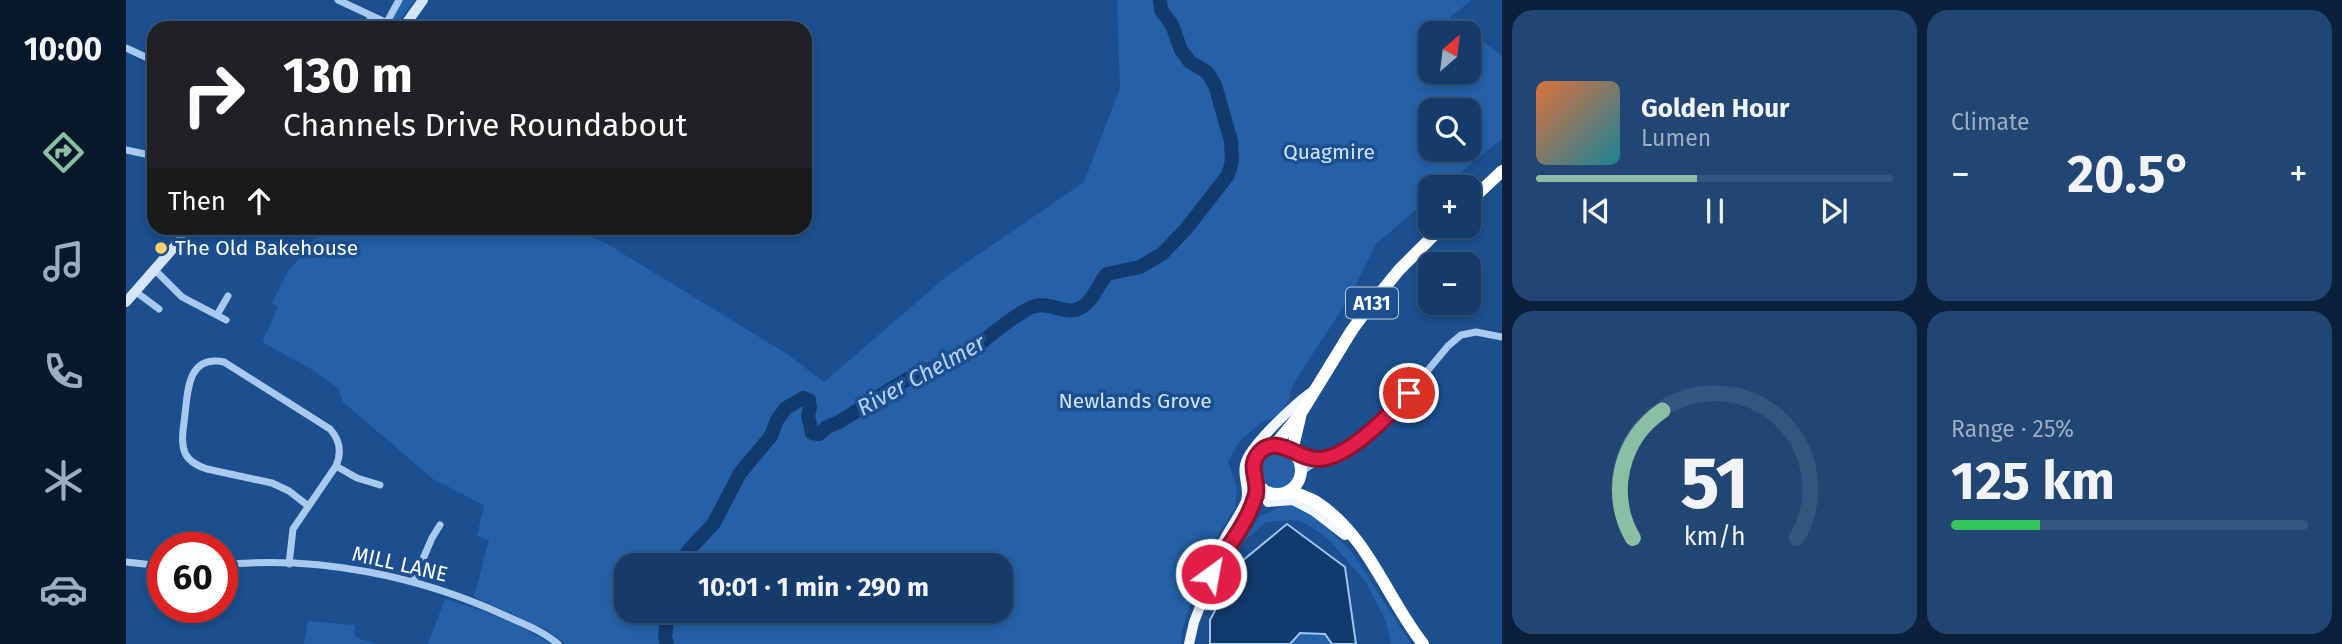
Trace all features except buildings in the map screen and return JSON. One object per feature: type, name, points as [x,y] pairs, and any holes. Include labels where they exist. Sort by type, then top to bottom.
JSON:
[{"type":"highway","points":[[1481,191],[1502,171]]},
{"type":"highway","name":"A131","points":[[1274,446],[1301,413],[1372,303],[1399,270],[1431,238]]},
{"type":"highway","name":"A131","points":[[1294,453],[1301,413]]},
{"type":"highway","points":[[1314,501],[1266,491],[1256,482],[1254,461],[1261,451],[1283,446],[1294,453],[1300,475],[1314,501],[1346,527],[1374,564],[1423,644]]},
{"type":"highway","points":[[1279,495],[1300,475]]},
{"type":"main road","points":[[406,21],[423,0]]},
{"type":"main road","points":[[126,302],[185,235]]},
{"type":"main road","points":[[1189,644],[1194,622],[1223,544],[1245,504],[1248,492],[1244,469],[1246,457],[1295,404],[1314,390]]},
{"type":"main road","points":[[1211,574],[1246,520],[1256,493],[1256,482]]},
{"type":"main road","points":[[1246,520],[1279,495],[1314,511],[1340,530],[1374,564]]},
{"type":"street","points":[[338,0],[384,21]]},
{"type":"street","points":[[388,21],[399,0]]},
{"type":"street","points":[[369,21],[372,16]]},
{"type":"street","points":[[126,48],[147,58]]},
{"type":"street","points":[[126,150],[147,154]]},
{"type":"street","points":[[155,270],[173,285],[182,297],[226,320]]},
{"type":"street","points":[[136,292],[159,309]]},
{"type":"street","points":[[217,315],[228,296]]},
{"type":"street","points":[[1300,475],[1320,459],[1355,444],[1385,419],[1448,346],[1461,335],[1476,332],[1502,337]]},
{"type":"street","points":[[289,564],[293,529],[336,466],[339,442],[330,429],[224,362],[210,361],[203,364],[192,373],[188,388],[182,442],[188,458],[207,469],[281,487],[307,505]]},
{"type":"street","points":[[1294,453],[1320,459]]},
{"type":"street","points":[[336,466],[357,478],[380,485]]},
{"type":"street","points":[[413,582],[440,525]]},
{"type":"street","points":[[126,562],[147,564]]},
{"type":"street","name":"MILL LANE","points":[[238,564],[289,564],[348,570],[413,582],[496,611],[533,628],[558,644]]},
{"type":"green space","points":[[402,0],[415,0],[399,21],[392,18]]},
{"type":"green space","points":[[1117,0],[1472,0],[1450,17],[1455,21],[1418,21],[1418,84],[1481,84],[1481,40],[1502,56],[1502,139],[1481,156],[1481,98],[1418,98],[1418,161],[1474,161],[1457,175],[1418,175],[1418,208],[1376,244],[1350,297],[1293,384],[1289,399],[1280,415],[1258,425],[1240,441],[1228,461],[1237,488],[1235,508],[1196,569],[1197,583],[1182,631],[1181,644],[566,644],[547,630],[474,597],[489,540],[477,536],[484,505],[433,479],[343,402],[338,388],[311,369],[262,342],[278,307],[272,303],[287,273],[318,235],[584,235],[604,242],[787,354],[824,382],[947,276],[1084,182],[1120,88]]},
{"type":"green space","points":[[1276,451],[1290,456],[1295,470],[1290,484],[1276,489],[1262,484],[1257,470],[1262,456]]},
{"type":"green space","points":[[1288,503],[1317,519],[1353,553],[1411,644],[1391,644],[1386,621],[1365,581],[1327,538],[1305,523],[1294,520],[1266,522],[1244,541],[1259,517]]},
{"type":"green space","points":[[445,599],[499,617],[550,644],[428,644]]},
{"type":"green space","points":[[308,621],[355,625],[354,637],[377,644],[304,644]]},
{"type":"green space","points":[[1300,633],[1325,634],[1332,644],[1290,644]]},
{"type":"shaded area","points":[[1287,524],[1345,567],[1356,644],[1332,644],[1325,634],[1300,633],[1290,644],[1210,644],[1210,620],[1241,562]]},
{"type":"waterway","name":"River Chelmer","points":[[687,553],[714,523],[740,473],[771,436],[777,420],[786,408],[803,398],[809,400],[808,416],[812,433],[819,434],[917,374],[957,360],[1026,310],[1043,305],[1064,310],[1078,309],[1089,301],[1107,274],[1140,267],[1162,254],[1186,229],[1228,175],[1232,161],[1231,141],[1215,85],[1207,72],[1190,62],[1181,50],[1172,25],[1161,10],[1160,0]]},
{"type":"waterway","name":"River Chelmer","points":[[667,623],[667,644]]},
{"type":"place","name":"The Old Bakehouse","points":[[161,248]]},
{"type":"route","points":[[1211,574],[1246,520],[1256,493],[1254,461],[1261,451],[1267,447],[1283,446],[1295,454],[1320,459],[1340,452],[1355,444],[1385,419],[1409,393]]},
{"type":"park label","name":"Quagmire","points":[[1329,152]]},
{"type":"park label","name":"Newlands Grove","points":[[1135,401]]}]
